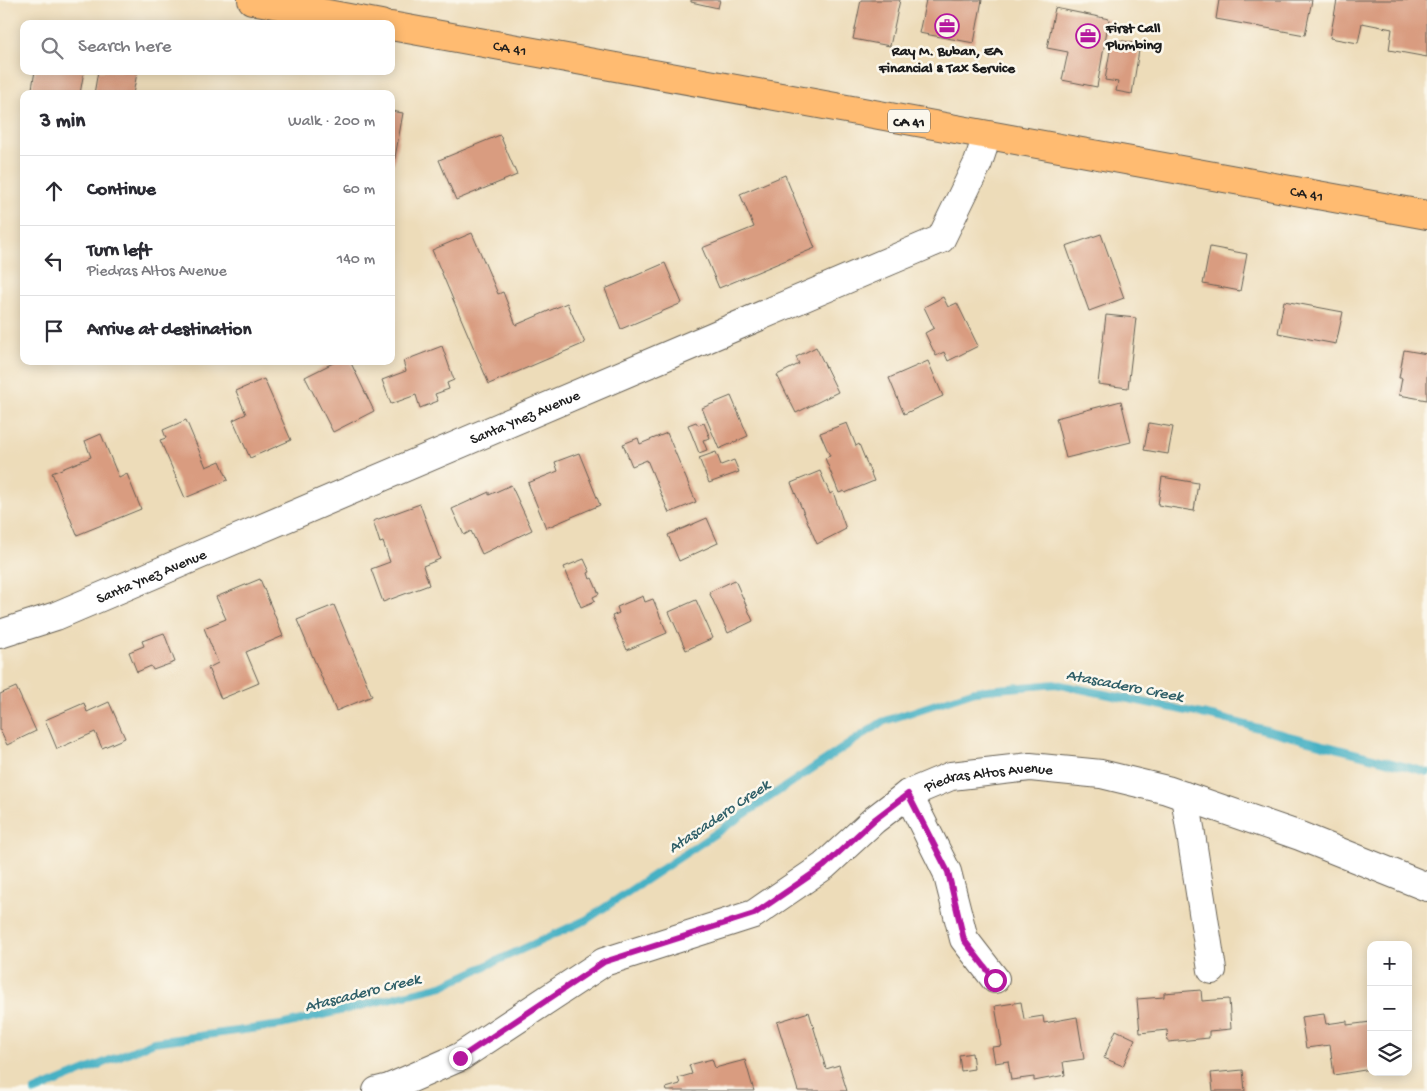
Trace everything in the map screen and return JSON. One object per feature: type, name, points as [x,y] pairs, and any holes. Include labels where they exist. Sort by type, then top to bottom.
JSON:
[{"type":"main road","points":[[252,0],[360,20]]},
{"type":"main road","name":"CA 41","points":[[395,27],[1427,215]]},
{"type":"street","name":"Santa Ynez Avenue","points":[[0,634],[56,616],[941,239],[978,163],[987,136]]},
{"type":"street","name":"Piedras Altos Avenue","points":[[377,1091],[389,1088],[460,1058],[604,962],[754,914],[824,866],[874,820],[908,794],[951,776],[1030,767],[1101,774],[1185,796],[1300,836],[1427,887]]},
{"type":"street","points":[[908,794],[948,872],[964,940],[995,980]]},
{"type":"street","points":[[1185,796],[1212,970]]},
{"type":"building","points":[[691,0],[720,0],[718,8],[691,2]]},
{"type":"building","points":[[861,0],[900,0],[890,46],[853,39]]},
{"type":"building","points":[[926,0],[982,0],[974,43],[919,33]]},
{"type":"building","points":[[1219,0],[1312,0],[1305,35],[1216,19]]},
{"type":"building","points":[[1337,0],[1427,0],[1427,57],[1389,50],[1392,29],[1362,23],[1358,43],[1330,38]]},
{"type":"building","points":[[1055,8],[1109,19],[1097,87],[1062,80],[1068,52],[1047,48]]},
{"type":"building","points":[[1112,39],[1140,44],[1132,94],[1116,91],[1118,82],[1105,80]]},
{"type":"building","points":[[34,75],[83,75],[81,90],[32,90]]},
{"type":"building","points":[[97,75],[137,75],[134,90],[95,90]]},
{"type":"building","points":[[395,112],[403,113],[395,157]]},
{"type":"building","points":[[500,135],[517,175],[456,200],[439,160]]},
{"type":"building","points":[[785,175],[815,248],[719,288],[702,248],[754,227],[740,194]]},
{"type":"building","points":[[472,233],[498,294],[503,292],[516,325],[567,303],[585,343],[489,384],[432,250]]},
{"type":"building","points":[[1101,234],[1124,298],[1089,311],[1066,246]]},
{"type":"building","points":[[1210,247],[1247,254],[1240,291],[1203,284]]},
{"type":"building","points":[[665,263],[682,303],[621,329],[605,289]]},
{"type":"building","points":[[943,297],[948,307],[957,303],[978,346],[948,361],[944,352],[936,356],[925,333],[934,328],[924,307]]},
{"type":"building","points":[[1284,301],[1343,312],[1336,344],[1278,333]]},
{"type":"building","points":[[1106,315],[1136,318],[1128,388],[1098,384]]},
{"type":"building","points":[[442,346],[454,380],[447,383],[449,389],[435,394],[438,401],[420,408],[416,395],[391,404],[382,380],[406,371],[403,361]]},
{"type":"building","points":[[816,347],[838,392],[796,413],[777,375],[799,364],[796,357]]},
{"type":"building","points":[[1404,350],[1427,354],[1427,400],[1399,395],[1402,378],[1399,378]]},
{"type":"building","points":[[928,361],[943,396],[904,414],[889,378]]},
{"type":"building","points":[[329,365],[352,365],[374,411],[333,432],[305,377]]},
{"type":"building","points":[[264,379],[291,440],[250,458],[233,420],[246,414],[236,391]]},
{"type":"building","points":[[731,396],[748,436],[719,449],[702,408]]},
{"type":"building","points":[[1121,401],[1131,442],[1066,458],[1056,418]]},
{"type":"building","points":[[186,420],[206,467],[220,461],[228,480],[185,498],[160,440],[166,438],[163,430]]},
{"type":"building","points":[[696,422],[698,425],[704,423],[710,438],[703,440],[707,450],[699,453],[688,425]]},
{"type":"building","points":[[847,423],[856,446],[859,444],[874,481],[845,493],[844,491],[839,493],[825,458],[830,456],[820,433]]},
{"type":"building","points":[[1149,423],[1173,427],[1168,454],[1144,450]]},
{"type":"building","points":[[667,433],[696,502],[669,513],[647,460],[632,466],[623,444],[638,438],[640,444]]},
{"type":"building","points":[[101,434],[119,478],[127,474],[141,509],[77,535],[52,473],[91,457],[85,441]]},
{"type":"building","points":[[716,452],[721,465],[734,460],[739,472],[709,483],[699,458]]},
{"type":"building","points":[[579,453],[600,505],[546,528],[528,483],[558,471],[555,462]]},
{"type":"building","points":[[820,471],[830,494],[833,492],[846,529],[817,544],[791,483]]},
{"type":"building","points":[[1162,477],[1198,483],[1194,511],[1158,505]]},
{"type":"building","points":[[511,485],[532,530],[482,554],[471,531],[464,535],[452,509],[489,492],[489,495]]},
{"type":"building","points":[[420,504],[440,559],[423,566],[429,585],[383,602],[371,569],[390,562],[383,542],[380,543],[373,521]]},
{"type":"building","points":[[707,518],[718,543],[679,561],[668,535]]},
{"type":"building","points":[[584,559],[590,572],[588,573],[590,579],[592,578],[599,594],[593,597],[595,601],[581,607],[564,567]]},
{"type":"building","points":[[260,579],[283,636],[246,652],[259,683],[221,699],[208,668],[218,663],[204,628],[226,619],[216,597]]},
{"type":"building","points":[[735,580],[753,621],[728,633],[709,592]]},
{"type":"building","points":[[643,596],[645,602],[653,599],[667,633],[627,650],[612,616],[619,613],[617,607]]},
{"type":"building","points":[[696,600],[713,638],[686,650],[669,612]]},
{"type":"building","points":[[334,605],[372,696],[336,711],[297,620]]},
{"type":"building","points":[[164,633],[175,662],[153,670],[151,666],[137,672],[129,652],[144,646],[142,641]]},
{"type":"building","points":[[16,687],[36,731],[7,745],[0,730],[0,694]]},
{"type":"building","points":[[109,702],[125,738],[102,748],[95,732],[57,749],[45,720],[84,703],[87,712]]},
{"type":"building","points":[[1201,990],[1202,1001],[1229,999],[1231,1029],[1209,1031],[1209,1038],[1168,1042],[1167,1030],[1140,1033],[1137,999],[1164,997],[1164,993]]},
{"type":"building","points":[[1021,1002],[1024,1019],[1043,1016],[1044,1023],[1077,1017],[1084,1059],[1063,1062],[1065,1075],[1034,1081],[1034,1077],[1011,1080],[1008,1061],[995,1063],[992,1047],[1002,1046],[995,1006]]},
{"type":"building","points":[[809,1012],[826,1069],[839,1065],[847,1091],[798,1091],[777,1022]]},
{"type":"building","points":[[1324,1014],[1326,1024],[1347,1021],[1347,1025],[1367,1022],[1367,1070],[1334,1075],[1330,1045],[1306,1048],[1301,1017]]},
{"type":"building","points":[[1116,1030],[1135,1039],[1123,1066],[1104,1058]]},
{"type":"building","points":[[972,1053],[974,1069],[961,1071],[959,1055]]},
{"type":"building","points":[[712,1059],[715,1068],[745,1060],[754,1091],[667,1091],[666,1088],[680,1084],[678,1078],[692,1074],[689,1065]]},
{"type":"building","points":[[1243,1070],[1245,1091],[1213,1091],[1211,1073]]},
{"type":"waterway","name":"Atascadero Creek","points":[[35,1091],[154,1042],[281,1025],[442,986],[586,920],[882,722],[975,691],[1056,684],[1216,717],[1427,772]]},
{"type":"place","name":"Ray M. Buban, EA Financial & Tax Service","points":[[947,26]]},
{"type":"place","name":"First Call Plumbing","points":[[1088,36]]},
{"type":"route","points":[[460,1058],[604,962],[754,914],[824,866],[874,820],[908,794],[948,872],[964,940],[995,980]]}]
